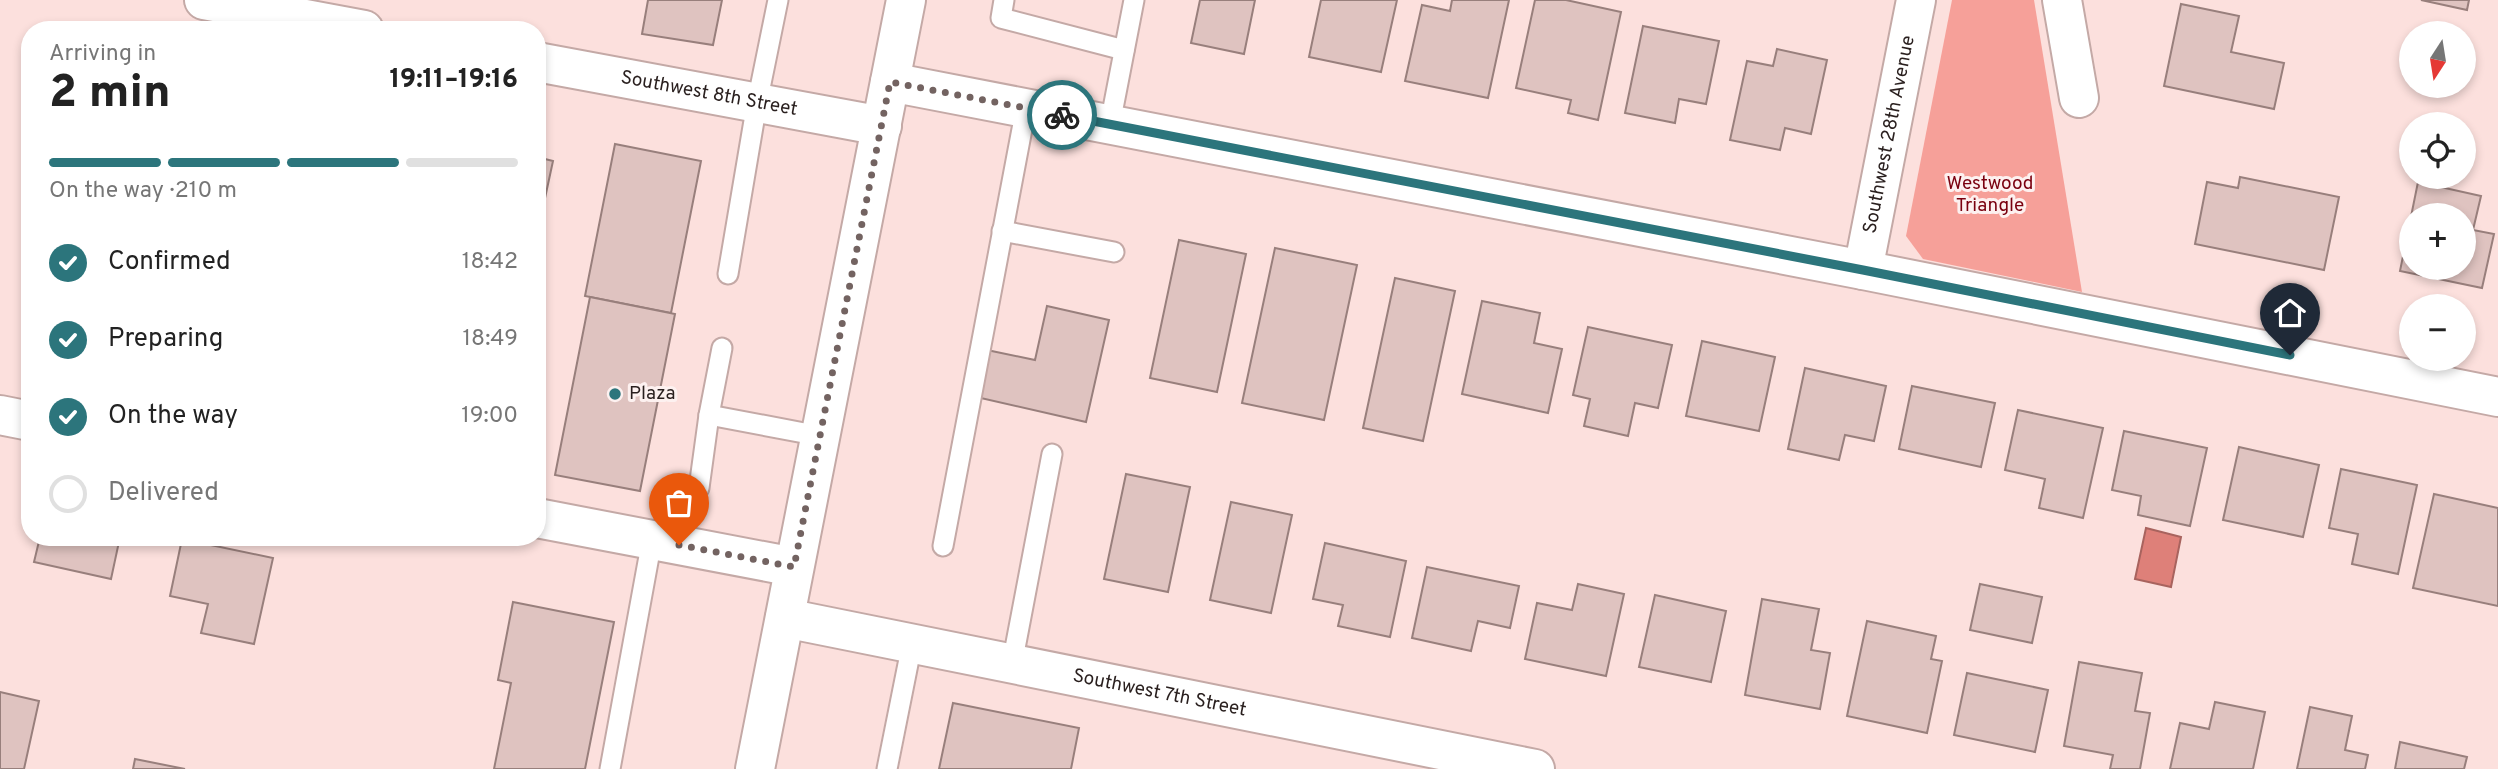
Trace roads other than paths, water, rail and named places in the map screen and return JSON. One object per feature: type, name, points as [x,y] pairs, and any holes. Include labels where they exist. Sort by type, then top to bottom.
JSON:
[{"type":"street","points":[[204,0],[316,21]]},
{"type":"street","points":[[755,769],[906,0]]},
{"type":"street","name":"Southwest 28th Avenue","points":[[1863,270],[1916,0]]},
{"type":"street","points":[[2062,0],[2079,98]]},
{"type":"street","name":"Southwest 8th Street","points":[[546,64],[882,126]]},
{"type":"street","points":[[890,82],[1863,270],[2498,397]]},
{"type":"street","points":[[0,415],[21,419]]},
{"type":"street","points":[[546,520],[794,567]]},
{"type":"street","name":"Southwest 7th Street","points":[[785,618],[1535,769]]},
{"type":"lane","points":[[728,274],[757,103],[778,0]]},
{"type":"lane","points":[[1004,0],[1001,18],[1124,50]]},
{"type":"lane","points":[[1110,124],[1134,0]]},
{"type":"lane","points":[[943,546],[1026,108]]},
{"type":"lane","points":[[1002,231],[1114,253]]},
{"type":"lane","points":[[699,488],[722,348]]},
{"type":"lane","points":[[709,415],[820,436]]},
{"type":"lane","points":[[1012,664],[1052,454]]},
{"type":"lane","points":[[610,769],[652,540]]},
{"type":"lane","points":[[887,769],[912,644]]},
{"type":"place","name":"Plaza","points":[[615,394]]},
{"type":"park label","name":"Westwood Triangle","points":[[1990,195]]}]
